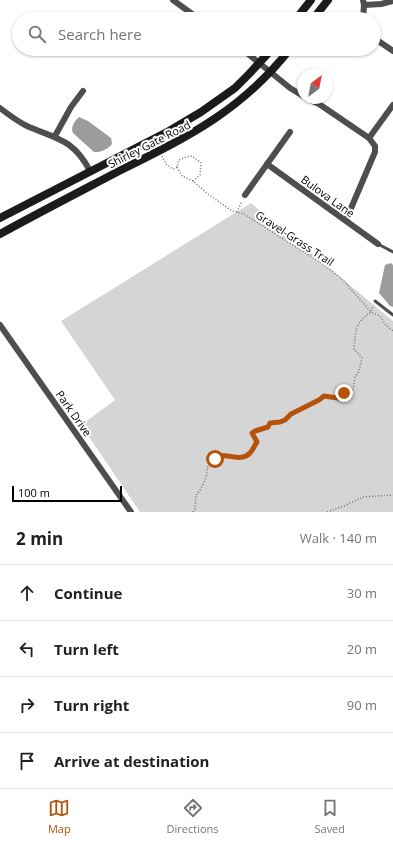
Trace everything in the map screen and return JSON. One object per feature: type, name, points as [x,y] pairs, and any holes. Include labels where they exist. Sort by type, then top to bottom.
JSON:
[{"type":"main road","points":[[301,12],[310,0]]},
{"type":"main road","points":[[319,12],[328,0]]},
{"type":"main road","name":"Shirley Gate Road","points":[[0,218],[90,170],[169,131],[201,112],[235,88],[266,56]]},
{"type":"main road","name":"Shirley Gate Road","points":[[0,234],[193,134],[232,107],[271,71],[284,56]]},
{"type":"street","points":[[173,0],[189,12]]},
{"type":"street","points":[[363,3],[381,4],[393,1]]},
{"type":"street","points":[[381,43],[393,51]]},
{"type":"street","points":[[251,56],[297,92]]},
{"type":"street","points":[[55,136],[68,112],[83,91]]},
{"type":"street","points":[[319,104],[369,138],[375,146],[375,152],[346,220]]},
{"type":"street","points":[[369,138],[393,104]]},
{"type":"street","points":[[0,108],[28,126],[64,141],[77,151],[90,170]]},
{"type":"street","points":[[245,195],[290,132]]},
{"type":"street","name":"Bulova Lane","points":[[267,164],[378,244]]},
{"type":"street","name":"Park Drive","points":[[0,325],[131,512]]},
{"type":"lane","points":[[378,244],[393,252]]},
{"type":"lane","points":[[375,300],[393,315]]},
{"type":"path","name":"Gravel-Grass Trail","points":[[162,156],[166,164],[173,169],[177,167],[182,176],[193,181],[232,211],[244,214],[323,264],[343,280],[371,312],[380,316],[385,324],[393,331]]},
{"type":"path","points":[[177,167],[179,160],[186,157],[192,156],[201,163],[200,175],[193,181]]},
{"type":"path","points":[[237,212],[245,195]]},
{"type":"path","points":[[193,512],[195,509],[196,495],[200,491],[208,474],[207,468],[211,462],[218,457],[228,456],[238,459],[250,454],[257,442],[252,433],[255,431],[268,427],[270,423],[285,420],[291,414],[324,396],[338,398],[344,393],[348,395],[352,392],[355,377],[359,371],[362,358],[354,349],[356,331],[361,319],[371,312],[375,300]]},
{"type":"path","points":[[327,512],[363,497],[393,495]]},
{"type":"shaded area","points":[[79,117],[88,121],[111,138],[112,144],[104,150],[94,152],[72,131],[75,122]]},
{"type":"shaded area","points":[[251,203],[393,321],[393,512],[140,512],[81,425],[115,400],[61,321]]},
{"type":"shaded area","points":[[391,263],[393,265],[393,307],[390,306],[379,293],[385,265]]},
{"type":"route","points":[[215,459],[218,457],[228,456],[238,459],[250,454],[257,442],[252,433],[255,431],[268,427],[270,423],[285,420],[291,414],[324,396],[338,398],[344,393]]}]
